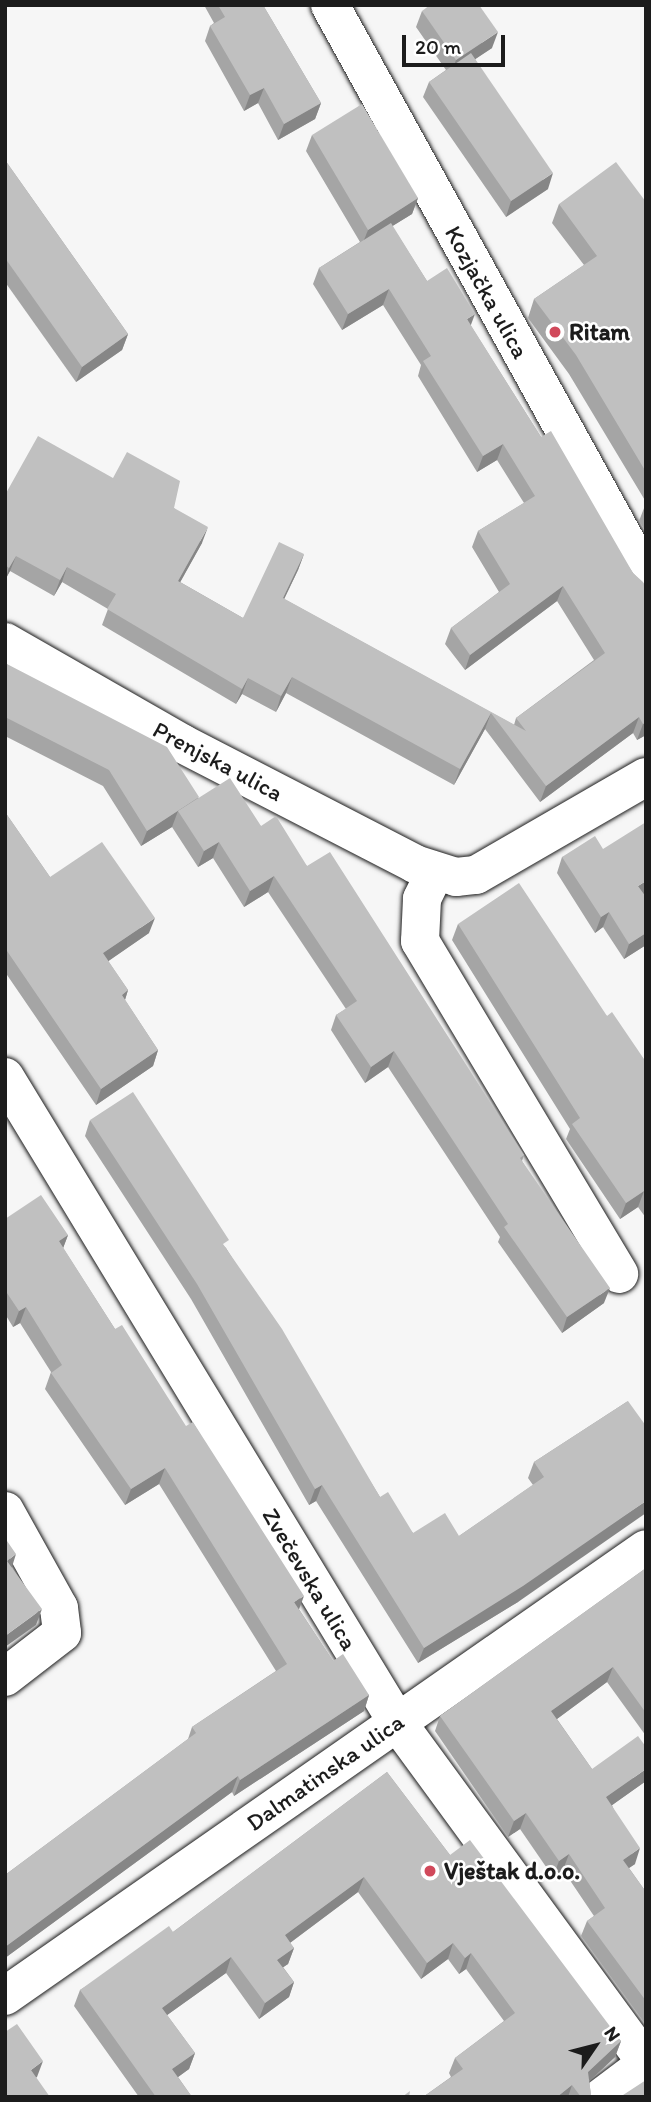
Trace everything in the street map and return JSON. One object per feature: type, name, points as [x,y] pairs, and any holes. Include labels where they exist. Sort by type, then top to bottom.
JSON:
[{"type":"street","name":"Kozjačka ulica","points":[[331,5],[646,578]]},
{"type":"street","name":"Prenjska ulica","points":[[5,642],[181,743],[435,872],[456,877],[475,875],[646,777]]},
{"type":"street","points":[[435,872],[422,899],[420,941],[619,1274]]},
{"type":"street","name":"Zvečevska ulica","points":[[5,1077],[397,1722],[646,2063]]},
{"type":"street","points":[[5,1511],[59,1608],[62,1633],[5,1676]]},
{"type":"street","name":"Dalmatinska ulica","points":[[5,1996],[646,1549]]},
{"type":"street","points":[[602,2097],[646,2063]]},
{"type":"building","points":[[218,5],[263,5],[321,103],[284,124],[264,88],[250,95],[210,26],[225,17]]},
{"type":"building","points":[[430,5],[479,5],[498,32],[456,60],[422,11]]},
{"type":"building","points":[[471,53],[553,173],[511,201],[429,82]]},
{"type":"building","points":[[362,104],[418,198],[368,230],[312,135]]},
{"type":"building","points":[[5,160],[128,334],[82,367],[5,258]]},
{"type":"building","points":[[616,162],[646,202],[646,472],[576,355],[534,299],[597,256],[559,204]]},
{"type":"building","points":[[391,223],[427,281],[447,268],[475,314],[467,319],[541,437],[551,431],[633,573],[646,587],[646,722],[643,724],[639,717],[546,786],[491,713],[460,769],[292,677],[281,696],[248,678],[242,689],[107,609],[116,594],[67,567],[60,580],[16,556],[9,568],[5,565],[5,495],[38,436],[113,478],[127,452],[180,481],[174,508],[208,527],[178,581],[243,618],[279,542],[304,554],[283,598],[526,731],[516,718],[605,653],[563,586],[470,655],[451,628],[510,584],[478,531],[535,496],[503,444],[483,456],[423,361],[431,356],[389,289],[348,314],[319,268]]},
{"type":"building","points":[[5,663],[167,747],[199,797],[147,831],[109,770],[5,717]]},
{"type":"building","points":[[230,778],[261,826],[276,816],[307,866],[330,852],[524,1155],[520,1158],[610,1288],[567,1317],[504,1227],[508,1224],[394,1051],[371,1067],[336,1015],[357,1001],[274,876],[250,891],[219,842],[204,851],[178,811]]},
{"type":"building","points":[[5,812],[50,877],[102,842],[155,918],[103,953],[128,990],[122,995],[158,1050],[101,1089],[5,948]]},
{"type":"building","points":[[646,822],[646,881],[638,886],[646,897],[646,933],[629,944],[609,912],[601,917],[562,857],[595,836],[603,849]]},
{"type":"building","points":[[519,883],[607,1016],[612,1012],[646,1062],[646,1194],[644,1191],[626,1203],[572,1124],[580,1118],[458,924]]},
{"type":"building","points":[[133,1092],[229,1240],[223,1244],[282,1329],[380,1497],[388,1492],[413,1533],[445,1513],[459,1536],[544,1477],[534,1462],[628,1401],[646,1426],[646,1501],[523,1586],[424,1648],[322,1485],[315,1489],[197,1284],[90,1120]]},
{"type":"building","points":[[41,1195],[68,1235],[59,1241],[115,1329],[122,1325],[186,1426],[193,1422],[304,1596],[294,1602],[333,1661],[343,1654],[369,1695],[240,1780],[238,1776],[5,1947],[5,1875],[196,1733],[192,1727],[287,1664],[165,1468],[131,1489],[51,1373],[62,1365],[26,1307],[19,1311],[5,1290],[5,1219]]},
{"type":"building","points":[[5,1538],[16,1554],[7,1561],[42,1609],[5,1636]]},
{"type":"building","points":[[646,1568],[646,1713],[613,1667],[551,1711],[592,1769],[638,1736],[646,1747],[646,1769],[606,1797],[640,1848],[623,1860],[646,1892],[646,2001],[587,1921],[605,1908],[569,1854],[559,1861],[526,1813],[514,1821],[440,1716]]},
{"type":"building","points":[[387,1772],[450,1855],[470,1840],[621,2041],[588,2072],[591,2095],[596,2097],[581,2097],[572,2085],[557,2097],[423,2097],[463,2069],[455,2058],[515,2013],[471,1953],[465,1958],[453,1943],[427,1963],[364,1877],[285,1935],[294,1948],[277,1960],[294,1982],[265,2003],[231,1957],[162,2008],[195,2053],[172,2069],[192,2097],[156,2097],[80,1990],[169,1926],[173,1932]]},
{"type":"building","points":[[17,2024],[43,2061],[31,2070],[50,2097],[5,2097],[5,2032]]},
{"type":"building","points":[[646,2080],[646,2097],[620,2097]]},
{"type":"place","name":"Ritam","points":[[555,332]]},
{"type":"place","name":"Vještak d.o.o.","points":[[430,1871]]}]
